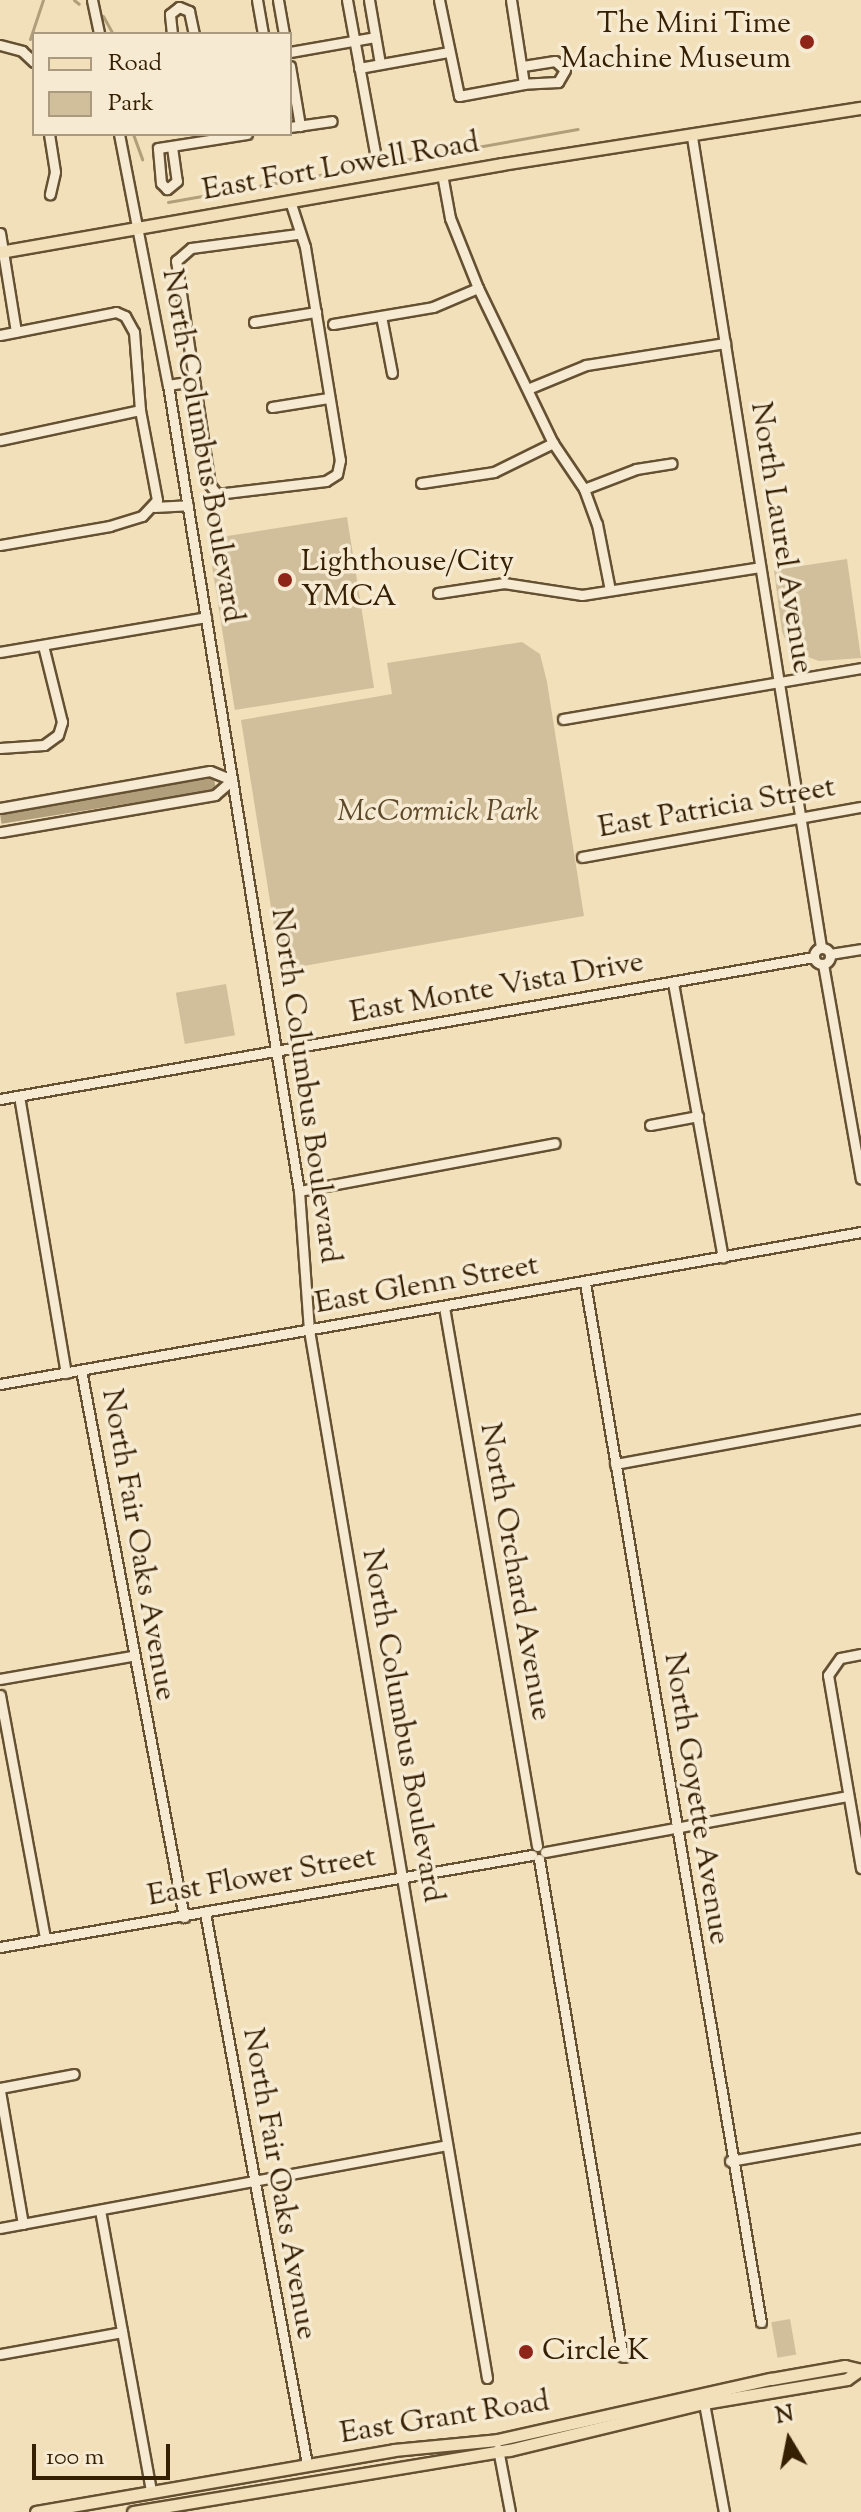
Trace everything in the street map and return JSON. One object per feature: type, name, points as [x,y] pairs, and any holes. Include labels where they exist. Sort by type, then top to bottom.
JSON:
[{"type":"main road","name":"East Fort Lowell Road","points":[[2,252],[442,174],[861,108]]},
{"type":"main road","name":"East Grant Road","points":[[36,2512],[307,2464],[498,2446],[771,2379],[845,2366],[860,2370]]},
{"type":"main road","name":"East Grant Road","points":[[133,2512],[498,2446],[704,2403],[847,2379],[860,2370]]},
{"type":"street","points":[[92,0],[99,32]]},
{"type":"street","points":[[257,0],[263,32]]},
{"type":"street","points":[[278,0],[284,32]]},
{"type":"street","points":[[347,0],[375,153]]},
{"type":"street","points":[[369,0],[380,64]]},
{"type":"street","points":[[439,0],[458,98],[524,84],[558,82],[565,73],[555,61],[523,66]]},
{"type":"street","points":[[511,0],[524,84]]},
{"type":"street","points":[[172,32],[170,14],[183,7],[190,14],[194,32]]},
{"type":"street","points":[[292,52],[375,37]]},
{"type":"street","points":[[0,45],[22,51],[32,60]]},
{"type":"street","points":[[359,68],[448,52]]},
{"type":"street","points":[[292,90],[295,126],[332,121]]},
{"type":"street","points":[[49,136],[55,172],[50,194]]},
{"type":"street","name":"North Columbus Boulevard","points":[[119,136],[188,505],[299,1191],[309,1330],[487,2378]]},
{"type":"street","points":[[172,147],[235,136]]},
{"type":"street","name":"North Laurel Avenue","points":[[692,137],[803,818],[821,947]]},
{"type":"street","points":[[442,174],[450,218],[478,288],[530,388],[553,443],[584,489],[597,524],[610,590]]},
{"type":"street","points":[[272,407],[328,398],[316,312],[290,201]]},
{"type":"street","points":[[0,233],[16,332]]},
{"type":"street","name":"East Fort Lowell Road","points":[[182,255],[191,248],[298,234]]},
{"type":"street","name":"North Columbus Boulevard","points":[[182,255],[176,261],[192,381],[210,485],[217,494],[326,481],[337,474],[340,460],[328,398]]},
{"type":"street","points":[[333,324],[433,307],[478,288]]},
{"type":"street","points":[[0,335],[116,312],[125,316],[134,332],[140,410],[154,507]]},
{"type":"street","points":[[254,322],[316,312]]},
{"type":"street","points":[[381,316],[392,373]]},
{"type":"street","points":[[530,388],[586,365],[725,343]]},
{"type":"street","points":[[168,385],[192,381]]},
{"type":"street","points":[[0,440],[140,410]]},
{"type":"street","points":[[421,483],[494,472],[553,443]]},
{"type":"street","points":[[584,489],[636,469],[672,463]]},
{"type":"street","points":[[0,545],[110,526],[154,507],[188,505]]},
{"type":"street","points":[[438,593],[504,583],[570,595],[760,567]]},
{"type":"street","points":[[0,652],[206,617]]},
{"type":"street","points":[[0,748],[44,745],[58,735],[62,722],[43,645]]},
{"type":"street","points":[[563,719],[861,668]]},
{"type":"street","points":[[0,808],[210,771],[232,780],[215,795],[0,832]]},
{"type":"street","name":"East Patricia Street","points":[[582,857],[861,807]]},
{"type":"street","points":[[830,954],[821,947],[814,957],[823,964],[861,1179]]},
{"type":"street","points":[[823,964],[830,954],[861,949]]},
{"type":"street","name":"East Monte Vista Drive","points":[[0,1099],[814,957]]},
{"type":"street","points":[[673,983],[723,1257]]},
{"type":"street","name":"North Fair Oaks Avenue","points":[[19,1096],[66,1373]]},
{"type":"street","points":[[650,1125],[698,1116]]},
{"type":"street","points":[[299,1191],[555,1143]]},
{"type":"street","name":"East Glenn Street","points":[[0,1384],[861,1232]]},
{"type":"street","name":"North Goyette Avenue","points":[[585,1283],[730,2161],[761,2322]]},
{"type":"street","name":"North Orchard Avenue","points":[[444,1307],[623,2357]]},
{"type":"street","name":"North Fair Oaks Avenue","points":[[81,1370],[132,1656],[184,1917]]},
{"type":"street","points":[[615,1464],[861,1419]]},
{"type":"street","points":[[861,1654],[840,1658],[828,1675],[861,1868]]},
{"type":"street","points":[[0,1679],[132,1656]]},
{"type":"street","points":[[0,1695],[45,1938]]},
{"type":"street","name":"East Flower Street","points":[[0,1947],[184,1917],[848,1796]]},
{"type":"street","name":"North Fair Oaks Avenue","points":[[205,1913],[252,2181],[307,2464]]},
{"type":"street","points":[[23,2224],[0,2090],[74,2074]]},
{"type":"street","points":[[730,2161],[861,2138]]},
{"type":"street","points":[[0,2228],[446,2145]]},
{"type":"street","points":[[100,2210],[151,2492]]},
{"type":"street","points":[[0,2354],[122,2332]]},
{"type":"street","points":[[704,2403],[724,2512]]},
{"type":"street","points":[[498,2446],[510,2512]]},
{"type":"green space","name":"Lighthouse/City YMCA","points":[[347,517],[374,688],[235,710],[208,539]]},
{"type":"green space","points":[[847,559],[861,658],[819,661],[791,651],[782,632],[774,570]]},
{"type":"green space","name":"McCormick Park","points":[[522,642],[540,654],[547,682],[584,916],[281,970],[241,720],[392,694],[387,663]]},
{"type":"green space","points":[[226,984],[235,1035],[185,1044],[176,993]]},
{"type":"green space","points":[[790,2319],[796,2354],[778,2358],[771,2322]]},
{"type":"shaded area","points":[[214,778],[216,790],[2,824],[0,812]]},
{"type":"waterway","points":[[32,32],[43,0]]},
{"type":"waterway","points":[[74,0],[79,4]]},
{"type":"waterway","points":[[103,16],[112,32]]},
{"type":"waterway","points":[[30,39],[32,33]]},
{"type":"waterway","points":[[168,202],[578,129]]},
{"type":"waterway","points":[[134,136],[142,159]]},
{"type":"place","name":"The Mini Time Machine Museum","points":[[807,42]]},
{"type":"place","name":"Lighthouse/City YMCA","points":[[285,580]]},
{"type":"place","name":"Circle K","points":[[526,2352]]}]
